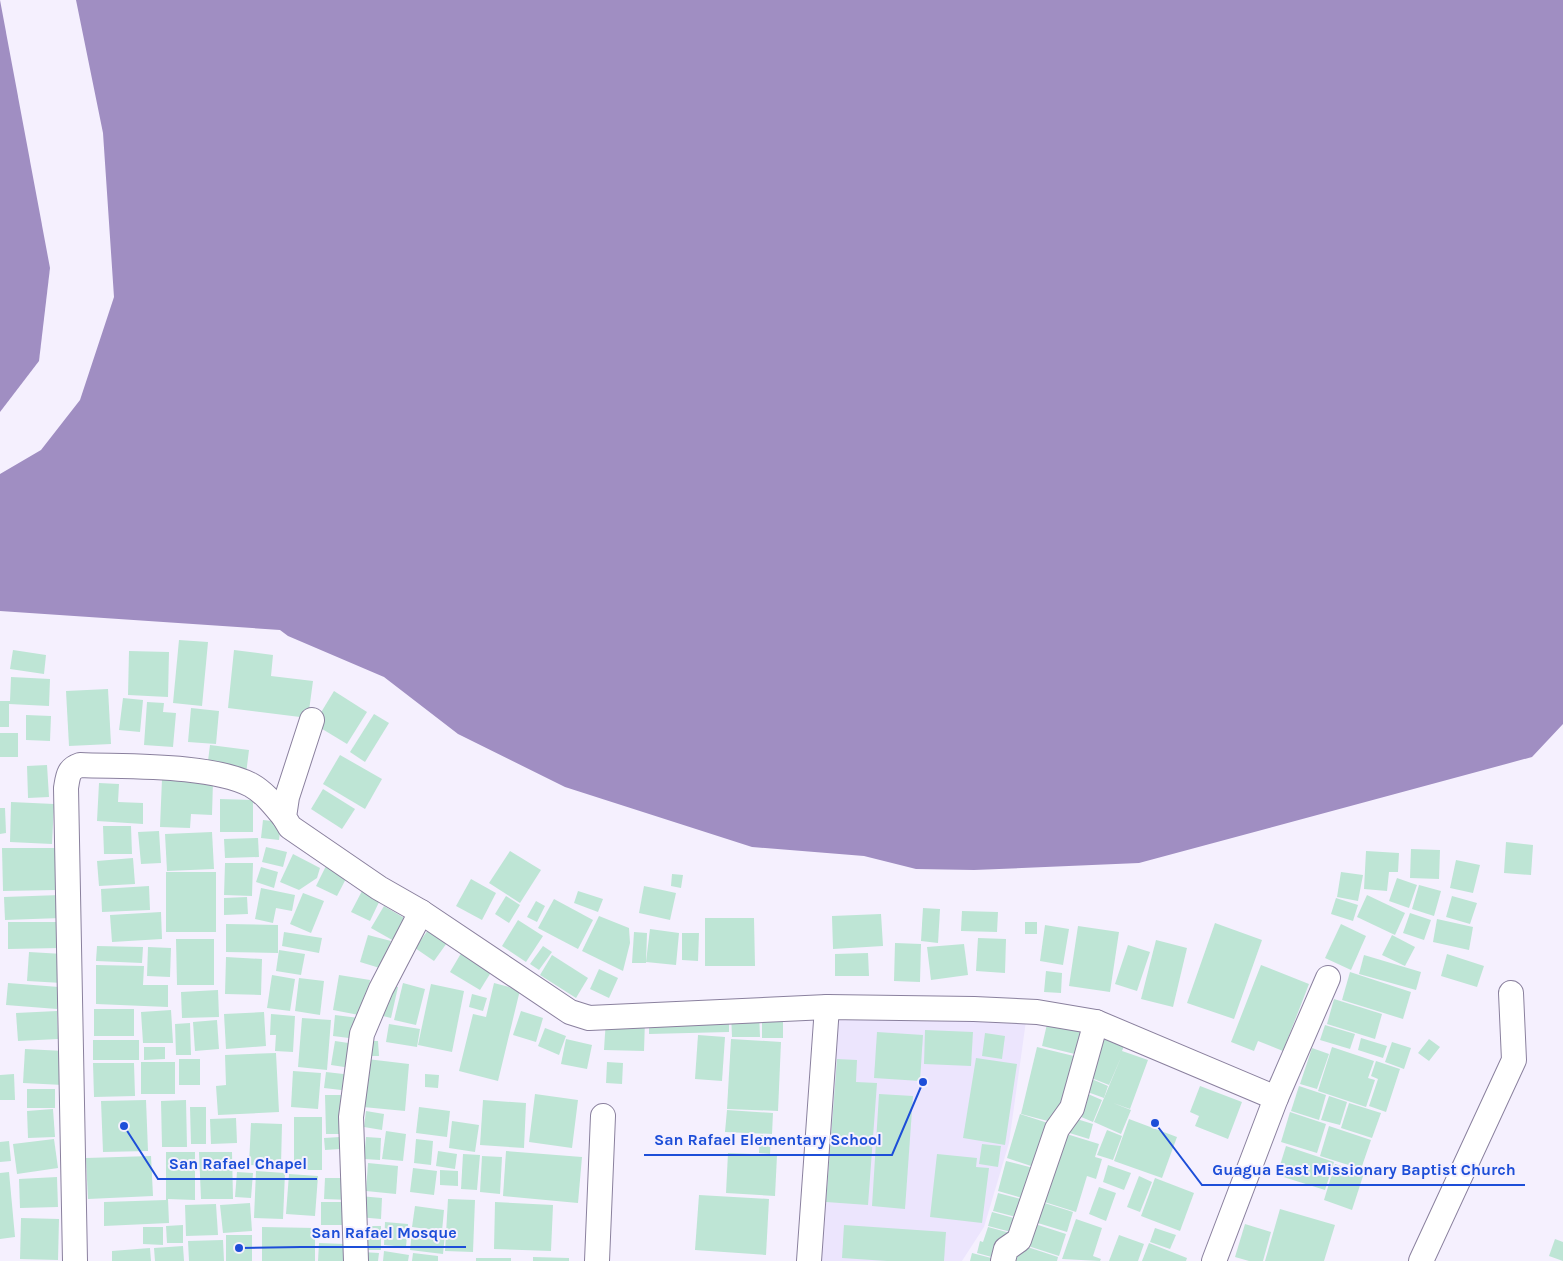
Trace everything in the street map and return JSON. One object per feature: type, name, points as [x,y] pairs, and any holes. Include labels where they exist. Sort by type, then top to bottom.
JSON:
[{"type":"street","points":[[284,817],[287,797],[312,720]]},
{"type":"street","points":[[75,1261],[66,788],[68,774],[73,767],[80,765],[210,772],[250,785],[265,794],[290,827],[378,888],[421,912],[570,1012],[589,1018],[827,1007],[1037,1012],[1096,1022],[1276,1098]]},
{"type":"street","points":[[356,1261],[351,1117],[362,1034],[381,988],[421,912]]},
{"type":"street","points":[[1214,1261],[1276,1098],[1328,978]]},
{"type":"street","points":[[1421,1261],[1514,1060],[1511,993]]},
{"type":"street","points":[[809,1261],[827,1007]]},
{"type":"street","points":[[1003,1261],[1006,1249],[1019,1240],[1057,1129],[1072,1108],[1096,1022]]},
{"type":"street","points":[[597,1261],[603,1116]]},
{"type":"shaded area","points":[[0,0],[50,268],[39,361],[0,412]]},
{"type":"shaded area","points":[[76,0],[1563,0],[1563,724],[1532,757],[1139,863],[974,870],[916,869],[864,856],[752,847],[565,787],[458,734],[384,677],[288,636],[280,630],[0,611],[0,474],[41,450],[80,400],[114,297],[103,133]]},
{"type":"shaded area","points":[[833,1016],[1026,1021],[1009,1143],[984,1227],[962,1261],[816,1261]]},
{"type":"building","points":[[179,640],[208,642],[202,706],[173,703]]},
{"type":"building","points":[[13,650],[46,655],[44,674],[10,669]]},
{"type":"building","points":[[234,650],[273,655],[271,676],[313,681],[308,718],[228,708]]},
{"type":"building","points":[[129,651],[169,652],[168,697],[128,695]]},
{"type":"building","points":[[11,677],[50,679],[49,706],[9,704],[9,727],[0,727],[0,701],[10,701]]},
{"type":"building","points":[[108,689],[111,744],[69,746],[66,691]]},
{"type":"building","points":[[334,691],[367,712],[347,744],[314,724]]},
{"type":"building","points":[[123,698],[143,700],[140,732],[119,730]]},
{"type":"building","points":[[147,702],[164,703],[163,712],[176,713],[173,747],[144,745]]},
{"type":"building","points":[[191,708],[219,711],[216,744],[188,742]]},
{"type":"building","points":[[374,714],[389,723],[365,762],[350,752]]},
{"type":"building","points":[[26,715],[51,716],[50,741],[26,740]]},
{"type":"building","points":[[0,733],[18,733],[18,757],[0,757]]},
{"type":"building","points":[[210,745],[249,750],[246,774],[207,769]]},
{"type":"building","points":[[340,755],[382,779],[365,809],[323,784]]},
{"type":"building","points":[[47,765],[49,797],[28,798],[27,766]]},
{"type":"building","points":[[162,779],[213,781],[212,815],[191,814],[190,828],[160,827]]},
{"type":"building","points":[[99,783],[119,784],[118,802],[143,803],[143,824],[97,821]]},
{"type":"building","points":[[323,789],[355,809],[342,829],[311,809]]},
{"type":"building","points":[[220,799],[253,800],[253,832],[220,832]]},
{"type":"building","points":[[11,802],[54,804],[52,844],[10,842]]},
{"type":"building","points":[[0,808],[5,808],[6,833],[0,834]]},
{"type":"building","points":[[263,820],[281,822],[279,840],[261,838]]},
{"type":"building","points":[[103,826],[131,826],[132,854],[104,854]]},
{"type":"building","points":[[159,831],[161,863],[141,864],[138,832]]},
{"type":"building","points":[[212,832],[214,869],[167,871],[165,834]]},
{"type":"building","points":[[258,838],[259,857],[225,858],[224,839]]},
{"type":"building","points":[[1506,842],[1533,845],[1531,875],[1504,873]]},
{"type":"building","points":[[266,847],[287,852],[283,867],[262,862]]},
{"type":"building","points":[[2,848],[56,848],[57,890],[3,891]]},
{"type":"building","points":[[1411,849],[1440,850],[1439,879],[1410,878]]},
{"type":"building","points":[[510,851],[541,870],[520,903],[489,883]]},
{"type":"building","points":[[1366,851],[1399,853],[1398,872],[1389,872],[1387,891],[1364,889]]},
{"type":"building","points":[[293,854],[320,868],[317,878],[299,890],[280,882]]},
{"type":"building","points":[[133,858],[135,884],[99,886],[97,861]]},
{"type":"building","points":[[329,860],[350,871],[337,896],[316,886]]},
{"type":"building","points":[[1456,860],[1480,865],[1473,893],[1450,888]]},
{"type":"building","points":[[225,863],[253,863],[252,896],[224,895]]},
{"type":"building","points":[[261,867],[278,872],[274,888],[256,882]]},
{"type":"building","points":[[166,872],[216,872],[216,932],[166,932]]},
{"type":"building","points":[[1341,872],[1363,875],[1358,901],[1337,897]]},
{"type":"building","points":[[672,874],[683,875],[681,888],[671,886]]},
{"type":"building","points":[[1397,878],[1417,885],[1409,908],[1389,901]]},
{"type":"building","points":[[471,879],[496,893],[482,920],[456,906]]},
{"type":"building","points":[[1419,885],[1441,891],[1434,916],[1412,909]]},
{"type":"building","points":[[149,886],[150,910],[102,912],[101,889]]},
{"type":"building","points":[[644,886],[676,893],[670,920],[639,913]]},
{"type":"building","points":[[261,888],[295,895],[292,911],[276,908],[273,923],[255,919]]},
{"type":"building","points":[[362,891],[380,900],[370,921],[351,912]]},
{"type":"building","points":[[578,891],[603,899],[598,912],[574,903]]},
{"type":"building","points":[[303,893],[324,901],[311,933],[290,924]]},
{"type":"building","points":[[60,895],[61,918],[5,920],[4,897]]},
{"type":"building","points":[[1367,895],[1405,913],[1395,935],[1357,917]]},
{"type":"building","points":[[506,896],[520,905],[509,923],[495,914]]},
{"type":"building","points":[[1452,896],[1477,903],[1470,924],[1446,917]]},
{"type":"building","points":[[247,897],[248,914],[224,915],[224,898]]},
{"type":"building","points":[[1336,898],[1358,905],[1353,921],[1331,914]]},
{"type":"building","points":[[554,899],[593,920],[578,949],[538,928]]},
{"type":"building","points":[[536,901],[545,906],[537,922],[527,917]]},
{"type":"building","points":[[384,906],[406,919],[394,941],[371,928]]},
{"type":"building","points":[[923,908],[940,909],[938,943],[921,941]]},
{"type":"building","points":[[962,911],[998,912],[997,932],[961,931]]},
{"type":"building","points":[[161,912],[162,939],[112,942],[110,915]]},
{"type":"building","points":[[1410,913],[1431,920],[1424,940],[1403,933]]},
{"type":"building","points":[[881,914],[883,946],[833,949],[832,916]]},
{"type":"building","points":[[599,916],[629,928],[630,943],[623,971],[582,951]]},
{"type":"building","points":[[705,918],[754,918],[755,966],[705,966]]},
{"type":"building","points":[[1437,919],[1473,927],[1469,950],[1433,942]]},
{"type":"building","points":[[518,920],[543,936],[526,962],[502,946]]},
{"type":"building","points":[[8,922],[60,922],[60,948],[8,949]]},
{"type":"building","points":[[1025,922],[1037,922],[1037,934],[1025,934]]},
{"type":"building","points":[[1215,923],[1262,940],[1234,1019],[1187,1003]]},
{"type":"building","points":[[226,924],[278,925],[278,953],[226,952]]},
{"type":"building","points":[[1341,924],[1366,936],[1351,970],[1325,958]]},
{"type":"building","points":[[1045,925],[1069,929],[1063,965],[1040,961]]},
{"type":"building","points":[[431,926],[449,940],[434,961],[415,948]]},
{"type":"building","points":[[1078,926],[1119,932],[1110,992],[1069,986]]},
{"type":"building","points":[[650,929],[679,933],[676,965],[646,962]]},
{"type":"building","points":[[284,932],[322,938],[319,953],[282,946]]},
{"type":"building","points":[[634,932],[647,933],[646,963],[632,963]]},
{"type":"building","points":[[682,933],[699,933],[698,961],[682,960]]},
{"type":"building","points":[[368,935],[391,941],[383,969],[360,962]]},
{"type":"building","points":[[1392,935],[1415,947],[1405,966],[1382,955]]},
{"type":"building","points":[[978,938],[1006,939],[1005,973],[976,971]]},
{"type":"building","points":[[176,939],[214,939],[214,985],[177,985]]},
{"type":"building","points":[[1156,940],[1187,948],[1173,1007],[1141,999]]},
{"type":"building","points":[[895,943],[921,944],[920,982],[894,981]]},
{"type":"building","points":[[964,944],[968,975],[931,980],[927,947]]},
{"type":"building","points":[[1128,945],[1150,952],[1137,991],[1115,984]]},
{"type":"building","points":[[97,946],[143,947],[142,963],[96,961]]},
{"type":"building","points":[[543,946],[552,952],[539,970],[530,964]]},
{"type":"building","points":[[148,947],[171,948],[170,977],[147,976]]},
{"type":"building","points":[[279,950],[305,954],[301,975],[276,971]]},
{"type":"building","points":[[463,950],[493,969],[480,990],[450,972]]},
{"type":"building","points":[[29,952],[63,954],[62,983],[27,981]]},
{"type":"building","points":[[868,953],[869,976],[835,976],[835,954]]},
{"type":"building","points":[[1447,954],[1484,966],[1477,987],[1441,976]]},
{"type":"building","points":[[552,955],[588,978],[576,998],[540,975]]},
{"type":"building","points":[[1364,955],[1421,972],[1416,990],[1359,974]]},
{"type":"building","points":[[226,957],[262,959],[261,995],[225,994]]},
{"type":"building","points":[[96,965],[144,966],[143,985],[168,985],[168,1007],[96,1004]]},
{"type":"building","points":[[1261,965],[1309,984],[1283,1051],[1258,1041],[1254,1051],[1231,1042]]},
{"type":"building","points":[[599,969],[618,978],[609,998],[590,989]]},
{"type":"building","points":[[1046,971],[1062,973],[1061,993],[1044,992]]},
{"type":"building","points":[[1350,972],[1411,992],[1403,1019],[1342,1000]]},
{"type":"building","points":[[272,975],[295,979],[290,1011],[267,1008]]},
{"type":"building","points":[[339,975],[370,980],[364,1016],[333,1010]]},
{"type":"building","points":[[299,978],[324,981],[320,1015],[295,1011]]},
{"type":"building","points":[[8,983],[59,987],[57,1009],[6,1005]]},
{"type":"building","points":[[403,983],[425,989],[416,1025],[394,1020]]},
{"type":"building","points":[[494,983],[520,990],[498,1081],[459,1071],[473,1014],[486,1017]]},
{"type":"building","points":[[387,984],[398,987],[391,1018],[379,1015]]},
{"type":"building","points":[[431,984],[464,991],[452,1052],[418,1045]]},
{"type":"building","points":[[218,990],[219,1017],[182,1018],[181,992]]},
{"type":"building","points":[[472,994],[487,998],[483,1011],[469,1007]]},
{"type":"building","points":[[1334,999],[1382,1014],[1375,1039],[1327,1024]]},
{"type":"building","points":[[94,1009],[134,1009],[134,1036],[94,1036]]},
{"type":"building","points":[[171,1010],[173,1043],[143,1043],[141,1012]]},
{"type":"building","points":[[57,1011],[58,1039],[18,1041],[16,1013]]},
{"type":"building","points":[[521,1011],[543,1018],[536,1042],[513,1035]]},
{"type":"building","points":[[783,1011],[783,1038],[762,1038],[762,1012]]},
{"type":"building","points":[[264,1012],[266,1046],[226,1049],[224,1014]]},
{"type":"building","points":[[731,1012],[759,1012],[760,1037],[732,1037]]},
{"type":"building","points":[[271,1014],[295,1016],[293,1052],[275,1051],[276,1035],[270,1035]]},
{"type":"building","points":[[729,1014],[729,1032],[649,1034],[649,1016]]},
{"type":"building","points":[[335,1015],[359,1018],[357,1039],[333,1036]]},
{"type":"building","points":[[302,1018],[331,1020],[327,1070],[298,1067]]},
{"type":"building","points":[[606,1019],[645,1020],[644,1051],[604,1050]]},
{"type":"building","points":[[217,1020],[219,1049],[195,1051],[193,1022]]},
{"type":"building","points":[[190,1023],[191,1055],[176,1055],[175,1024]]},
{"type":"building","points":[[389,1024],[420,1029],[417,1047],[386,1042]]},
{"type":"building","points":[[1047,1024],[1089,1034],[1083,1056],[1042,1046]]},
{"type":"building","points":[[1325,1025],[1355,1034],[1350,1049],[1320,1040]]},
{"type":"building","points":[[545,1028],[566,1036],[559,1055],[538,1046]]},
{"type":"building","points":[[925,1030],[973,1032],[971,1066],[924,1064]]},
{"type":"building","points":[[877,1032],[923,1035],[920,1081],[874,1078]]},
{"type":"building","points":[[985,1033],[1005,1036],[1002,1059],[982,1056]]},
{"type":"building","points":[[698,1035],[725,1037],[722,1081],[695,1079]]},
{"type":"building","points":[[1099,1036],[1124,1046],[1122,1051],[1148,1060],[1130,1109],[1113,1103],[1131,1110],[1121,1134],[1094,1122],[1122,1055],[1109,1085],[1084,1075]]},
{"type":"building","points":[[1361,1038],[1387,1046],[1383,1058],[1358,1050]]},
{"type":"building","points":[[566,1039],[592,1045],[587,1069],[561,1064]]},
{"type":"building","points":[[731,1039],[781,1042],[778,1111],[727,1109]]},
{"type":"building","points":[[1429,1039],[1440,1047],[1429,1061],[1418,1053]]},
{"type":"building","points":[[93,1040],[139,1040],[139,1060],[93,1060]]},
{"type":"building","points":[[335,1041],[355,1044],[351,1068],[331,1065]]},
{"type":"building","points":[[364,1041],[378,1041],[379,1056],[364,1056]]},
{"type":"building","points":[[1392,1042],[1411,1048],[1404,1069],[1385,1062]]},
{"type":"building","points":[[144,1047],[165,1047],[165,1059],[144,1060]]},
{"type":"building","points":[[1037,1047],[1082,1058],[1059,1124],[1021,1114]]},
{"type":"building","points":[[1332,1047],[1374,1061],[1368,1078],[1375,1080],[1366,1107],[1318,1091]]},
{"type":"building","points":[[1312,1048],[1329,1054],[1317,1089],[1300,1084]]},
{"type":"building","points":[[25,1049],[64,1051],[63,1085],[23,1083]]},
{"type":"building","points":[[276,1053],[279,1112],[218,1115],[216,1086],[226,1085],[225,1055]]},
{"type":"building","points":[[976,1058],[1017,1064],[1005,1145],[963,1138]]},
{"type":"building","points":[[179,1059],[200,1059],[200,1085],[179,1085]]},
{"type":"building","points":[[367,1059],[409,1064],[405,1111],[363,1107]]},
{"type":"building","points":[[837,1059],[857,1060],[856,1082],[877,1083],[868,1205],[826,1202]]},
{"type":"building","points":[[1376,1061],[1400,1069],[1386,1112],[1369,1106],[1378,1079],[1371,1076]]},
{"type":"building","points":[[141,1062],[175,1062],[175,1094],[141,1094]]},
{"type":"building","points":[[607,1062],[623,1063],[622,1084],[606,1083]]},
{"type":"building","points":[[93,1063],[134,1063],[135,1096],[94,1097]]},
{"type":"building","points":[[293,1071],[321,1073],[318,1109],[291,1107]]},
{"type":"building","points":[[326,1072],[352,1075],[350,1091],[324,1088]]},
{"type":"building","points":[[14,1074],[15,1100],[0,1100],[0,1075]]},
{"type":"building","points":[[425,1074],[439,1075],[438,1088],[425,1087]]},
{"type":"building","points":[[1087,1077],[1108,1086],[1104,1098],[1082,1090]]},
{"type":"building","points":[[1200,1086],[1242,1102],[1228,1139],[1195,1126],[1199,1116],[1190,1112]]},
{"type":"building","points":[[1299,1086],[1326,1095],[1319,1120],[1291,1111]]},
{"type":"building","points":[[27,1089],[55,1089],[55,1108],[27,1108]]},
{"type":"building","points":[[1081,1091],[1102,1100],[1093,1122],[1072,1113]]},
{"type":"building","points":[[535,1094],[578,1100],[572,1148],[529,1142]]},
{"type":"building","points":[[879,1094],[913,1096],[905,1209],[872,1206]]},
{"type":"building","points":[[325,1095],[347,1095],[347,1134],[326,1134]]},
{"type":"building","points":[[1329,1096],[1347,1102],[1340,1125],[1321,1120]]},
{"type":"building","points":[[146,1100],[148,1151],[103,1152],[101,1101]]},
{"type":"building","points":[[186,1100],[187,1147],[162,1147],[161,1101]]},
{"type":"building","points":[[483,1100],[526,1103],[524,1148],[480,1145]]},
{"type":"building","points":[[1349,1103],[1381,1113],[1372,1138],[1341,1128]]},
{"type":"building","points":[[190,1107],[206,1107],[206,1144],[191,1144]]},
{"type":"building","points":[[419,1107],[450,1111],[447,1137],[416,1133]]},
{"type":"building","points":[[53,1109],[55,1137],[28,1138],[27,1111]]},
{"type":"building","points":[[727,1110],[773,1113],[772,1134],[725,1132]]},
{"type":"building","points":[[366,1111],[384,1114],[382,1130],[364,1127]]},
{"type":"building","points":[[1290,1112],[1326,1124],[1317,1153],[1281,1142]]},
{"type":"building","points":[[1020,1114],[1054,1125],[1040,1169],[1007,1158]]},
{"type":"building","points":[[1067,1116],[1093,1124],[1089,1139],[1063,1131]]},
{"type":"building","points":[[294,1117],[322,1117],[322,1170],[294,1170]]},
{"type":"building","points":[[236,1118],[237,1143],[211,1144],[210,1119]]},
{"type":"building","points":[[1129,1119],[1177,1137],[1162,1178],[1114,1161]]},
{"type":"building","points":[[452,1121],[479,1125],[475,1152],[449,1148]]},
{"type":"building","points":[[251,1123],[282,1124],[281,1166],[249,1165]]},
{"type":"building","points":[[1329,1126],[1371,1140],[1361,1169],[1320,1156]]},
{"type":"building","points":[[1107,1130],[1122,1136],[1113,1160],[1097,1155]]},
{"type":"building","points":[[386,1131],[406,1134],[403,1161],[382,1159]]},
{"type":"building","points":[[1057,1131],[1099,1144],[1095,1157],[1102,1159],[1096,1179],[1087,1176],[1076,1212],[1035,1199]]},
{"type":"building","points":[[760,1135],[771,1135],[770,1154],[759,1153]]},
{"type":"building","points":[[340,1137],[340,1149],[325,1150],[324,1138]]},
{"type":"building","points":[[366,1137],[381,1138],[380,1160],[364,1159]]},
{"type":"building","points":[[54,1139],[58,1168],[17,1174],[13,1144]]},
{"type":"building","points":[[416,1139],[433,1141],[431,1165],[414,1163]]},
{"type":"building","points":[[9,1141],[11,1161],[0,1162],[0,1142]]},
{"type":"building","points":[[982,1144],[1001,1146],[998,1167],[979,1164]]},
{"type":"building","points":[[1286,1146],[1334,1162],[1325,1190],[1277,1175]]},
{"type":"building","points":[[438,1151],[457,1154],[455,1169],[436,1166]]},
{"type":"building","points":[[506,1151],[582,1157],[578,1203],[503,1196]]},
{"type":"building","points":[[166,1152],[195,1152],[195,1200],[168,1199],[169,1223],[104,1226],[104,1202],[166,1200]]},
{"type":"building","points":[[199,1152],[232,1152],[233,1199],[201,1199]]},
{"type":"building","points":[[728,1153],[777,1155],[775,1196],[726,1193]]},
{"type":"building","points":[[463,1154],[480,1155],[477,1190],[461,1189]]},
{"type":"building","points":[[937,1154],[977,1158],[976,1167],[989,1168],[982,1223],[930,1217]]},
{"type":"building","points":[[151,1156],[153,1196],[88,1199],[86,1158]]},
{"type":"building","points":[[482,1156],[502,1157],[500,1194],[480,1192]]},
{"type":"building","points":[[1006,1161],[1037,1169],[1029,1200],[998,1191]]},
{"type":"building","points":[[368,1163],[398,1166],[396,1194],[366,1191]]},
{"type":"building","points":[[1335,1164],[1364,1173],[1352,1210],[1324,1200]]},
{"type":"building","points":[[1108,1165],[1131,1173],[1124,1190],[1103,1182]]},
{"type":"building","points":[[413,1168],[437,1171],[434,1195],[410,1192]]},
{"type":"building","points":[[440,1170],[458,1171],[458,1186],[440,1185]]},
{"type":"building","points":[[256,1171],[285,1173],[283,1219],[254,1218]]},
{"type":"building","points":[[9,1172],[15,1237],[0,1239],[0,1173]]},
{"type":"building","points":[[237,1172],[253,1173],[251,1198],[235,1197]]},
{"type":"building","points":[[289,1174],[318,1176],[315,1216],[286,1214]]},
{"type":"building","points":[[1139,1176],[1152,1182],[1140,1212],[1127,1207]]},
{"type":"building","points":[[57,1177],[58,1207],[20,1208],[19,1179]]},
{"type":"building","points":[[325,1178],[349,1178],[349,1200],[324,1199]]},
{"type":"building","points":[[1155,1178],[1194,1193],[1180,1231],[1141,1216]]},
{"type":"building","points":[[1099,1187],[1116,1193],[1106,1221],[1089,1214]]},
{"type":"building","points":[[998,1193],[1029,1201],[1024,1219],[993,1211]]},
{"type":"building","points":[[699,1195],[769,1199],[766,1255],[695,1250]]},
{"type":"building","points":[[359,1196],[382,1198],[381,1219],[358,1217]]},
{"type":"building","points":[[448,1199],[475,1200],[473,1252],[445,1251]]},
{"type":"building","points":[[1035,1200],[1073,1212],[1067,1232],[1028,1220]]},
{"type":"building","points":[[321,1202],[349,1202],[349,1225],[321,1225]]},
{"type":"building","points":[[495,1202],[553,1205],[551,1251],[494,1249]]},
{"type":"building","points":[[250,1203],[252,1231],[223,1233],[220,1205]]},
{"type":"building","points":[[216,1204],[218,1235],[186,1236],[185,1205]]},
{"type":"building","points":[[415,1206],[444,1210],[442,1231],[412,1227]]},
{"type":"building","points":[[1280,1209],[1335,1225],[1324,1261],[1265,1261]]},
{"type":"building","points":[[992,1212],[1014,1218],[1011,1232],[988,1226]]},
{"type":"building","points":[[21,1218],[59,1219],[58,1260],[20,1259]]},
{"type":"building","points":[[1076,1219],[1102,1228],[1093,1256],[1101,1259],[1100,1261],[1062,1259]]},
{"type":"building","points":[[385,1222],[408,1224],[406,1247],[384,1245]]},
{"type":"building","points":[[1029,1222],[1066,1234],[1059,1256],[1022,1244]]},
{"type":"building","points":[[1245,1224],[1271,1232],[1263,1261],[1249,1261],[1235,1257]]},
{"type":"building","points":[[183,1225],[183,1243],[167,1243],[166,1226]]},
{"type":"building","points":[[844,1225],[946,1232],[944,1261],[887,1261],[842,1258]]},
{"type":"building","points":[[360,1226],[381,1226],[381,1250],[361,1250]]},
{"type":"building","points":[[143,1227],[163,1227],[163,1245],[143,1244]]},
{"type":"building","points":[[262,1227],[315,1228],[315,1261],[262,1261]]},
{"type":"building","points":[[988,1227],[1010,1233],[999,1259],[977,1253],[980,1241],[983,1242]]},
{"type":"building","points":[[1155,1228],[1176,1235],[1170,1249],[1150,1242]]},
{"type":"building","points":[[412,1230],[445,1234],[443,1254],[410,1250]]},
{"type":"building","points":[[226,1235],[252,1235],[252,1261],[226,1261]]},
{"type":"building","points":[[1119,1235],[1144,1244],[1138,1261],[1109,1261]]},
{"type":"building","points":[[1555,1239],[1563,1242],[1563,1261],[1549,1256]]},
{"type":"building","points":[[223,1240],[224,1261],[189,1261],[188,1241]]},
{"type":"building","points":[[319,1243],[345,1244],[344,1261],[318,1261]]},
{"type":"building","points":[[1015,1243],[1058,1257],[1057,1261],[1009,1261]]},
{"type":"building","points":[[1149,1243],[1187,1258],[1186,1261],[1142,1261]]},
{"type":"building","points":[[183,1246],[184,1261],[155,1261],[154,1248]]},
{"type":"building","points":[[150,1248],[151,1261],[112,1261],[112,1251]]},
{"type":"building","points":[[384,1251],[409,1255],[408,1261],[383,1261]]},
{"type":"building","points":[[362,1252],[379,1253],[378,1261],[361,1261]]},
{"type":"building","points":[[413,1253],[438,1256],[438,1261],[412,1261]]},
{"type":"building","points":[[972,1253],[999,1260],[970,1261]]},
{"type":"building","points":[[533,1257],[569,1258],[569,1261],[533,1261]]},
{"type":"building","points":[[476,1258],[511,1258],[511,1261],[476,1261]]},
{"type":"place","name":"San Rafael Elementary School","points":[[923,1082]]},
{"type":"place","name":"Guagua East Missionary Baptist Church","points":[[1155,1123]]},
{"type":"place","name":"San Rafael Chapel","points":[[124,1126]]},
{"type":"place","name":"San Rafael Mosque","points":[[239,1248]]}]
